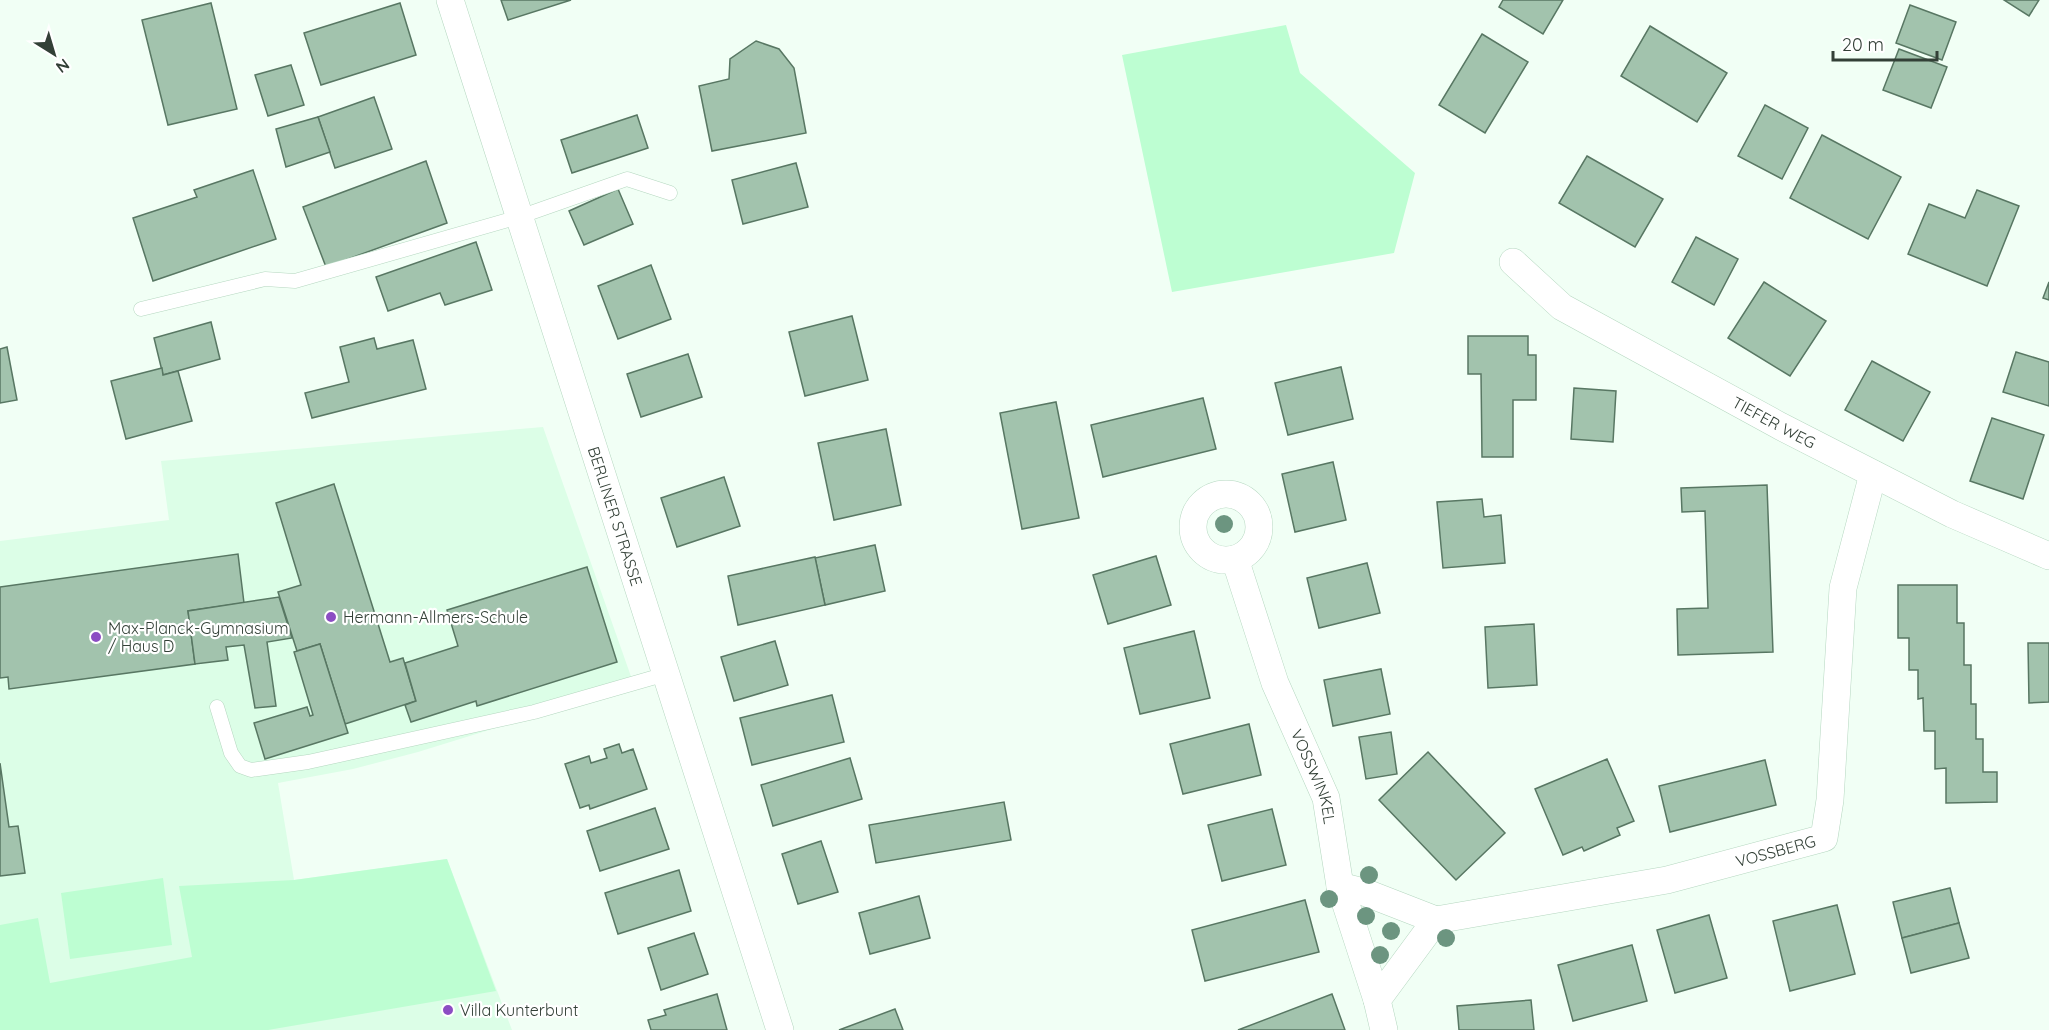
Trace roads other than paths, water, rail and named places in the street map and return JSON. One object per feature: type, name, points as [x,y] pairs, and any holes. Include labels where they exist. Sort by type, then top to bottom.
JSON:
[{"type":"street","name":"BERLINER STRASSE","points":[[450,0],[780,1030]]},
{"type":"street","name":"TIEFER WEG","points":[[1513,262],[1562,308],[1873,474],[1952,514],[2049,556]]},
{"type":"street","name":"VOSSBERG","points":[[1436,920],[1667,880],[1824,838],[1830,800],[1843,588],[1873,474]]},
{"type":"street","name":"VOSSWINKEL","points":[[1235,560],[1275,683],[1326,798],[1340,885],[1377,1000]]},
{"type":"street","points":[[1340,885],[1436,920],[1377,1000],[1384,1030]]},
{"type":"lane","points":[[141,309],[265,279],[296,281],[519,217],[627,179],[670,192]]},
{"type":"lane","points":[[217,707],[231,753],[240,766],[251,770],[308,762],[534,712],[666,674]]},
{"type":"place","name":"Hermann-Allmers-Schule","points":[[331,617]]},
{"type":"place","name":"Max-Planck-Gymnasium / Haus D","points":[[96,637]]},
{"type":"place","name":"Villa Kunterbunt","points":[[448,1010]]}]
